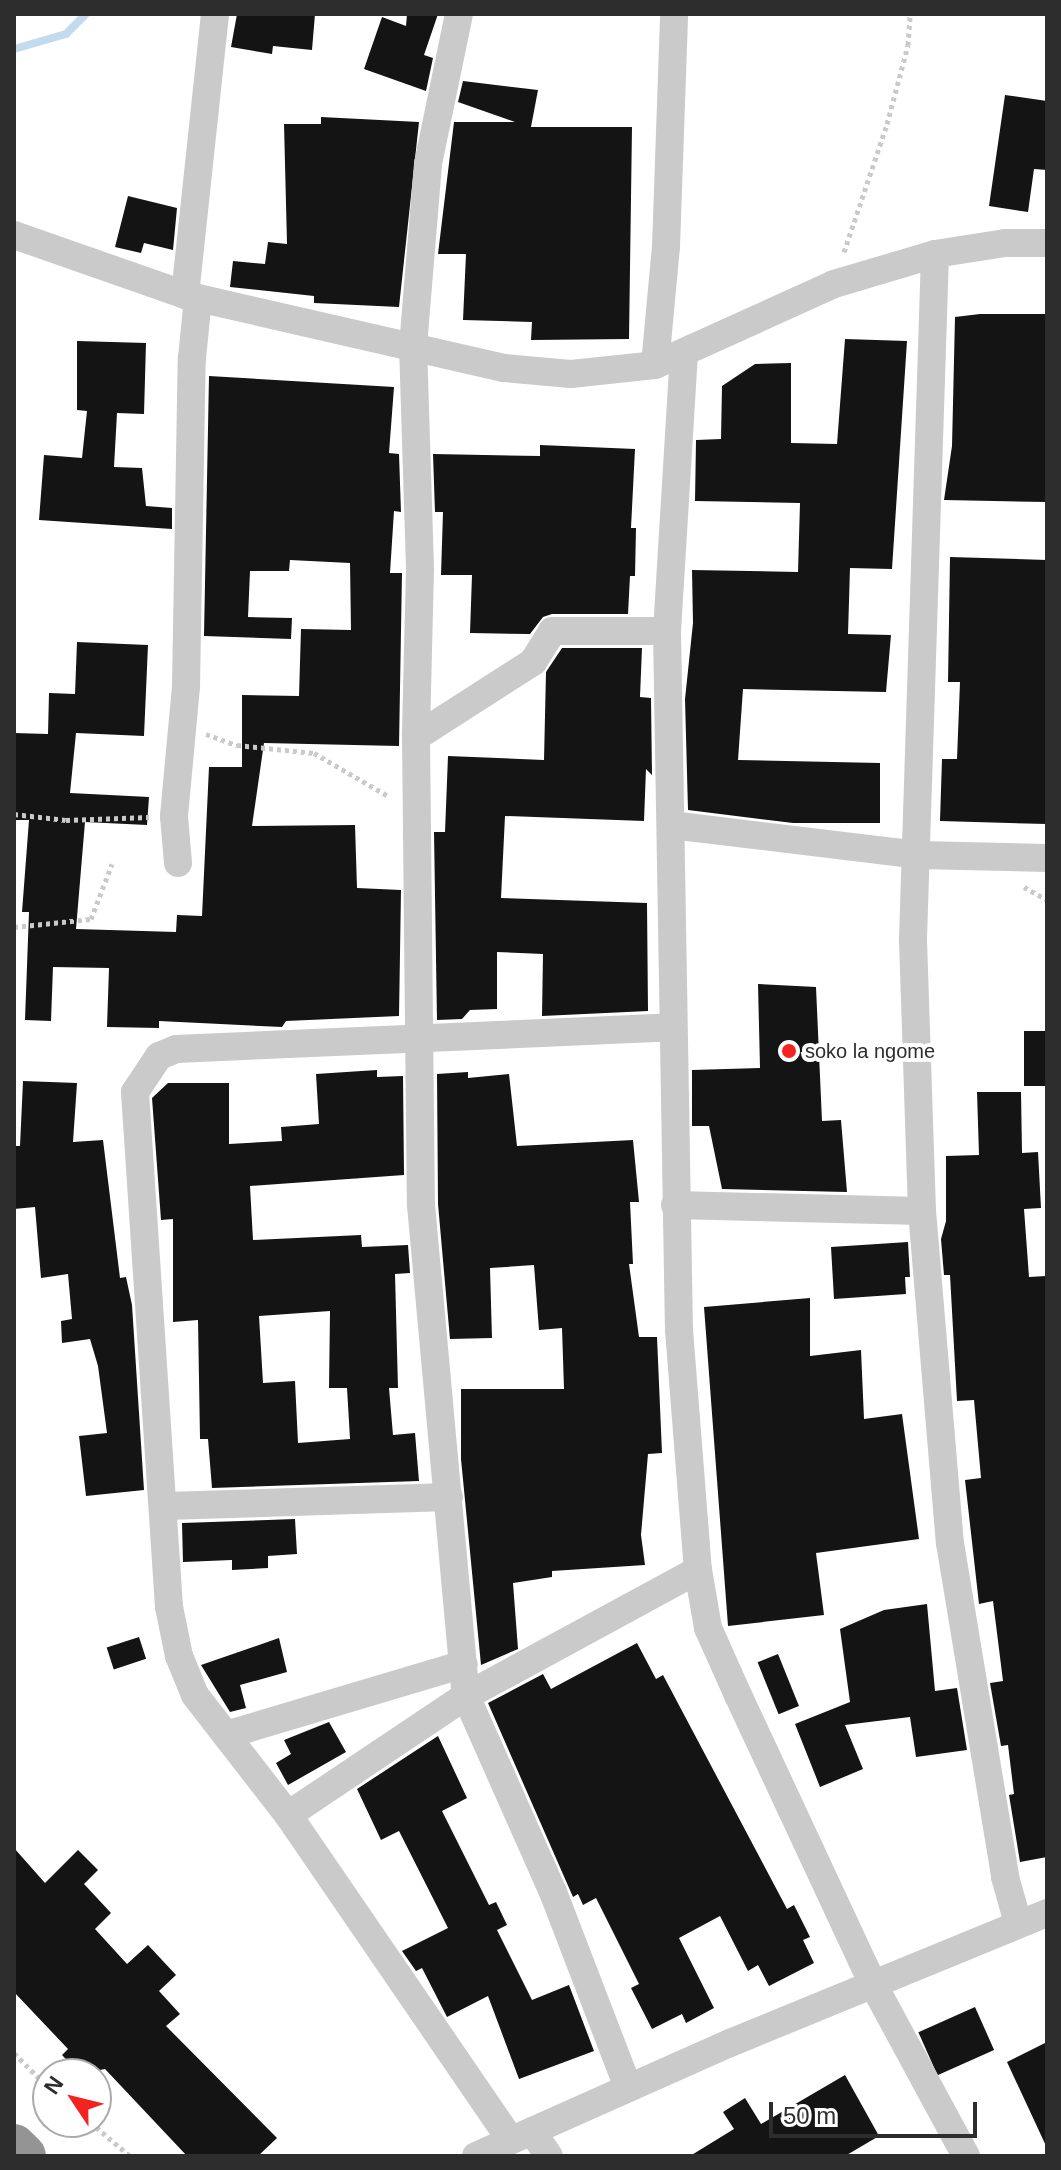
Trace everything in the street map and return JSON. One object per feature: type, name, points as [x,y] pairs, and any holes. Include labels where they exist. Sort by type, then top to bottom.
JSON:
[{"type":"highway","points":[[14,2146],[24,2156]]},
{"type":"street","points":[[178,863],[174,816],[191,562],[191,297],[215,14]]},
{"type":"street","points":[[459,14],[428,164],[413,345],[420,569],[416,737],[421,1205],[466,1696],[553,1892],[628,2087]]},
{"type":"street","points":[[655,365],[666,247],[674,14]]},
{"type":"street","points":[[14,235],[191,297],[504,368],[571,374],[655,365],[834,284],[935,254],[1005,243],[1047,243]]},
{"type":"street","points":[[476,2156],[628,2087],[1039,1918],[1005,1877],[950,1543],[922,1211],[913,940],[935,254]]},
{"type":"street","points":[[684,353],[667,631],[675,1205],[698,1570],[708,1628],[873,1984],[966,2156]]},
{"type":"street","points":[[416,737],[522,670],[552,631],[667,631]]},
{"type":"street","points":[[671,825],[918,855],[1047,858]]},
{"type":"street","points":[[549,2156],[521,2135],[288,1815],[195,1695],[179,1656],[169,1607],[166,1506],[135,1092],[146,1069],[159,1056],[176,1049],[417,1035],[673,1027]]},
{"type":"street","points":[[675,1205],[922,1211]]},
{"type":"street","points":[[166,1506],[449,1497]]},
{"type":"street","points":[[288,1815],[466,1696],[698,1570]]},
{"type":"street","points":[[226,1735],[464,1664]]},
{"type":"path","points":[[834,284],[887,124],[908,45],[910,14]]},
{"type":"path","points":[[182,726],[237,745],[314,753],[419,814]]},
{"type":"path","points":[[14,814],[66,820],[174,816]]},
{"type":"path","points":[[14,927],[91,919],[112,864]]},
{"type":"path","points":[[14,2053],[32,2071]]},
{"type":"path","points":[[109,2138],[130,2156]]},
{"type":"building","points":[[237,14],[315,14],[312,50],[273,46],[272,54],[231,47]]},
{"type":"building","points":[[407,14],[438,14],[424,55],[433,58],[426,91],[364,69],[382,17],[406,26]]},
{"type":"building","points":[[463,81],[538,90],[531,127],[632,127],[629,339],[531,340],[532,322],[463,320],[466,254],[438,254],[454,122],[515,122],[458,102]]},
{"type":"building","points":[[1005,95],[1047,101],[1047,170],[1034,169],[1028,212],[989,206]]},
{"type":"building","points":[[321,117],[419,122],[399,307],[314,303],[314,296],[230,287],[233,261],[265,264],[268,242],[287,244],[284,124],[321,124]]},
{"type":"building","points":[[128,196],[177,208],[173,250],[144,243],[141,253],[115,247]]},
{"type":"building","points":[[1047,314],[1047,502],[944,500],[952,446],[955,317]]},
{"type":"building","points":[[845,339],[907,341],[892,569],[850,568],[848,634],[891,635],[886,692],[743,689],[738,760],[880,763],[880,823],[793,823],[688,810],[685,699],[693,623],[692,570],[798,572],[800,503],[695,501],[696,440],[721,439],[722,386],[755,364],[791,363],[791,443],[837,444]]},
{"type":"building","points":[[77,341],[146,343],[144,414],[117,413],[114,467],[142,468],[146,506],[172,508],[172,529],[39,520],[44,455],[82,458],[87,411],[77,410]]},
{"type":"building","points":[[209,376],[394,387],[389,453],[399,454],[401,512],[394,511],[390,573],[402,573],[399,746],[264,743],[252,826],[355,825],[357,888],[401,890],[399,1016],[286,1021],[282,1027],[159,1021],[159,1028],[107,1027],[109,968],[53,967],[51,1021],[25,1020],[29,912],[22,912],[29,820],[14,820],[14,733],[48,734],[49,693],[75,694],[77,642],[148,645],[144,736],[76,733],[70,793],[149,797],[147,825],[85,822],[76,929],[176,932],[177,915],[202,916],[209,767],[242,767],[242,695],[299,696],[301,629],[351,630],[350,563],[290,560],[289,571],[250,571],[248,617],[292,618],[291,639],[204,636]]},
{"type":"building","points":[[540,445],[635,449],[631,528],[636,528],[635,576],[630,576],[628,614],[552,614],[543,617],[530,634],[470,633],[472,575],[441,575],[443,512],[435,512],[433,454],[540,456]]},
{"type":"building","points":[[950,557],[1047,560],[1047,824],[940,821],[942,759],[957,759],[960,682],[948,682]]},
{"type":"building","points":[[562,648],[642,648],[640,697],[651,698],[652,775],[646,769],[644,821],[505,816],[501,898],[647,903],[648,1011],[542,1016],[543,954],[497,952],[497,1009],[470,1010],[462,1019],[437,1020],[434,832],[445,832],[448,756],[544,760],[546,672]]},
{"type":"building","points":[[758,984],[816,987],[822,1121],[841,1120],[847,1192],[722,1189],[709,1126],[692,1126],[692,1070],[760,1068]]},
{"type":"building","points":[[1024,1031],[1047,1031],[1047,1086],[1024,1086]]},
{"type":"building","points":[[377,1070],[377,1077],[403,1076],[404,1175],[250,1186],[253,1240],[361,1235],[362,1247],[408,1245],[410,1273],[395,1274],[398,1388],[389,1388],[393,1435],[415,1433],[419,1481],[212,1488],[208,1439],[200,1439],[198,1320],[173,1322],[173,1219],[161,1220],[152,1098],[168,1083],[229,1083],[229,1144],[282,1141],[281,1127],[319,1124],[316,1074]],"holes":[[[330,1311],[329,1388],[347,1388],[350,1439],[298,1443],[295,1381],[263,1383],[259,1316]]]},
{"type":"building","points":[[468,1072],[468,1078],[509,1074],[517,1146],[633,1140],[639,1202],[630,1202],[633,1264],[629,1264],[639,1337],[657,1337],[662,1453],[648,1454],[641,1535],[645,1565],[552,1571],[552,1577],[513,1583],[518,1649],[481,1665],[461,1459],[461,1389],[564,1389],[562,1328],[539,1330],[534,1265],[490,1268],[492,1338],[450,1339],[438,1204],[437,1074]]},
{"type":"building","points":[[23,1081],[77,1083],[73,1142],[103,1140],[120,1278],[126,1277],[132,1305],[144,1490],[86,1496],[79,1436],[107,1433],[98,1366],[90,1339],[62,1343],[61,1321],[72,1319],[68,1274],[41,1278],[35,1207],[14,1209],[14,1146],[20,1146]]},
{"type":"building","points":[[977,1092],[1021,1092],[1022,1153],[1038,1152],[1041,1208],[1024,1209],[1029,1277],[1046,1276],[1047,1289],[1047,1857],[1020,1862],[1009,1795],[1014,1794],[1008,1745],[1001,1746],[990,1683],[1003,1681],[993,1601],[979,1604],[965,1480],[981,1478],[974,1400],[957,1401],[950,1275],[944,1275],[941,1239],[946,1221],[946,1156],[979,1155]]},
{"type":"building","points":[[908,1242],[910,1277],[905,1277],[906,1294],[834,1299],[831,1247]]},
{"type":"building","points":[[810,1298],[810,1356],[861,1350],[864,1419],[902,1414],[919,1539],[816,1553],[824,1615],[728,1626],[704,1307]]},
{"type":"building","points":[[295,1519],[297,1554],[268,1556],[268,1568],[232,1570],[232,1560],[183,1562],[182,1523]]},
{"type":"building","points":[[927,1604],[935,1691],[957,1688],[967,1750],[916,1757],[910,1717],[845,1725],[863,1769],[820,1787],[795,1724],[850,1702],[840,1629],[884,1610]]},
{"type":"building","points":[[139,1637],[146,1659],[114,1669],[107,1648]]},
{"type":"building","points":[[279,1638],[287,1672],[240,1685],[246,1708],[230,1712],[201,1665]]},
{"type":"building","points":[[637,1643],[656,1679],[663,1675],[787,1909],[794,1905],[810,1937],[803,1940],[814,1963],[769,1986],[758,1965],[748,1971],[720,1916],[679,1938],[714,2008],[686,2023],[682,2014],[652,2029],[631,1988],[639,1984],[596,1898],[583,1905],[578,1894],[573,1897],[488,1703],[543,1674],[551,1689]]},
{"type":"building","points":[[778,1654],[799,1706],[779,1714],[758,1662]]},
{"type":"building","points":[[329,1722],[346,1752],[288,1785],[276,1763],[291,1754],[284,1740]]},
{"type":"building","points":[[438,1736],[467,1798],[442,1811],[489,1905],[496,1902],[507,1925],[497,1930],[532,2000],[569,1985],[594,2051],[519,2079],[488,1996],[447,2017],[422,1968],[416,1971],[402,1951],[448,1928],[399,1831],[381,1840],[357,1789]]},
{"type":"building","points":[[14,1848],[45,1883],[78,1850],[98,1870],[84,1884],[111,1913],[95,1929],[127,1964],[148,1945],[176,1975],[159,1991],[180,2014],[166,2026],[277,2138],[258,2156],[187,2156],[112,2076],[112,2058],[65,2058],[62,2055],[68,2049],[14,1992]]},
{"type":"building","points":[[975,2007],[994,2050],[937,2075],[918,2032]]},
{"type":"building","points":[[1047,2042],[1047,2148],[1007,2062]]},
{"type":"building","points":[[845,2075],[879,2136],[845,2156],[690,2156],[734,2129],[723,2112],[745,2098],[761,2124]]},
{"type":"waterway","points":[[14,49],[66,34],[86,14]]},
{"type":"place","name":"soko la ngome","points":[[789,1051]]}]
